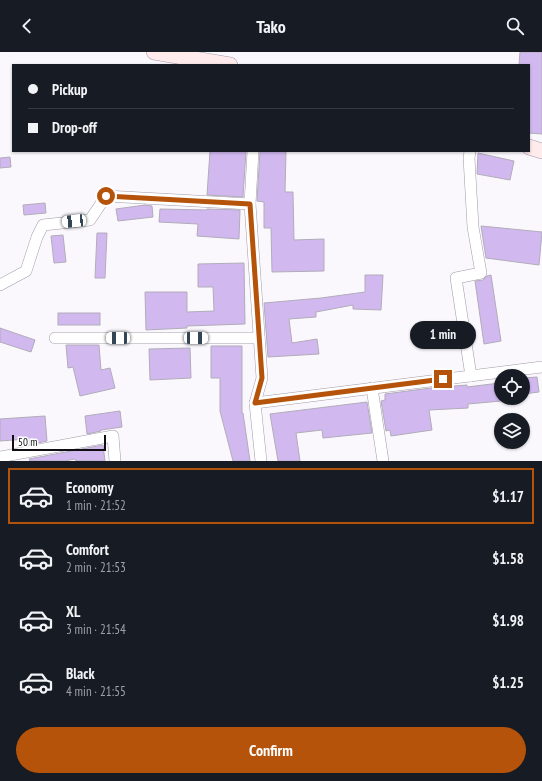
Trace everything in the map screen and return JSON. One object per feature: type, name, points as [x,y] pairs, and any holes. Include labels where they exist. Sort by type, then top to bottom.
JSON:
[{"type":"main road","points":[[154,52],[224,64]]},
{"type":"main road","points":[[530,147],[542,151]]},
{"type":"street","points":[[253,152],[250,204],[262,378],[255,403],[261,461]]},
{"type":"street","points":[[470,152],[473,228],[481,273],[456,278],[471,376]]},
{"type":"street","points":[[0,285],[26,271],[37,237],[43,225],[90,220],[106,196],[250,204]]},
{"type":"street","points":[[55,338],[259,338]]},
{"type":"street","points":[[255,403],[542,367]]},
{"type":"street","points":[[372,388],[383,461]]},
{"type":"street","points":[[0,457],[113,436],[115,461]]},
{"type":"building","points":[[520,52],[542,52],[542,134],[530,133],[530,64],[519,64]]},
{"type":"building","points":[[210,152],[246,152],[243,197],[207,195]]},
{"type":"building","points":[[260,152],[286,152],[285,192],[293,192],[294,240],[324,239],[324,271],[272,272],[271,228],[264,228],[264,202],[257,201]]},
{"type":"building","points":[[478,153],[514,161],[510,180],[477,174]]},
{"type":"building","points":[[10,157],[11,167],[0,168],[0,158]]},
{"type":"building","points":[[45,203],[46,213],[24,215],[23,205]]},
{"type":"building","points":[[145,205],[152,206],[153,217],[118,221],[116,209]]},
{"type":"building","points":[[160,209],[240,210],[239,239],[197,236],[198,224],[159,222]]},
{"type":"building","points":[[481,226],[542,232],[539,265],[486,258]]},
{"type":"building","points":[[97,233],[107,233],[105,278],[95,278]]},
{"type":"building","points":[[63,235],[66,262],[54,263],[51,236]]},
{"type":"building","points":[[244,263],[245,324],[187,326],[187,328],[146,330],[145,292],[187,292],[187,312],[214,311],[213,287],[198,287],[198,264]]},
{"type":"building","points":[[365,275],[383,275],[381,310],[353,309],[353,305],[316,312],[316,317],[289,319],[292,343],[317,339],[319,354],[268,357],[264,303],[321,298],[365,292]]},
{"type":"building","points":[[491,275],[501,341],[484,344],[475,281],[483,280],[487,276]]},
{"type":"building","points":[[58,313],[100,313],[100,325],[58,325]]},
{"type":"building","points":[[0,328],[35,340],[31,352],[0,342]]},
{"type":"building","points":[[66,345],[99,345],[101,370],[110,368],[115,388],[80,396],[73,367],[68,368]]},
{"type":"building","points":[[211,346],[242,346],[242,413],[250,461],[233,461],[220,411],[220,378],[211,378]]},
{"type":"building","points":[[190,348],[191,378],[150,380],[149,349]]},
{"type":"building","points":[[537,377],[539,392],[530,393],[530,378]]},
{"type":"building","points":[[494,384],[494,402],[468,404],[468,408],[429,410],[432,430],[391,436],[390,430],[386,431],[381,401],[385,400],[385,394],[431,388],[467,385],[467,387]]},
{"type":"building","points":[[367,402],[372,433],[323,438],[322,430],[296,433],[300,461],[278,461],[270,414]]},
{"type":"building","points":[[120,411],[122,427],[87,434],[85,416]]},
{"type":"building","points":[[45,416],[47,441],[28,445],[28,439],[0,441],[0,419]]},
{"type":"building","points":[[103,445],[105,461],[76,461],[75,459],[64,461],[30,461],[29,459]]},
{"type":"route","points":[[106,196],[250,204],[262,378],[255,403],[443,379]]}]
